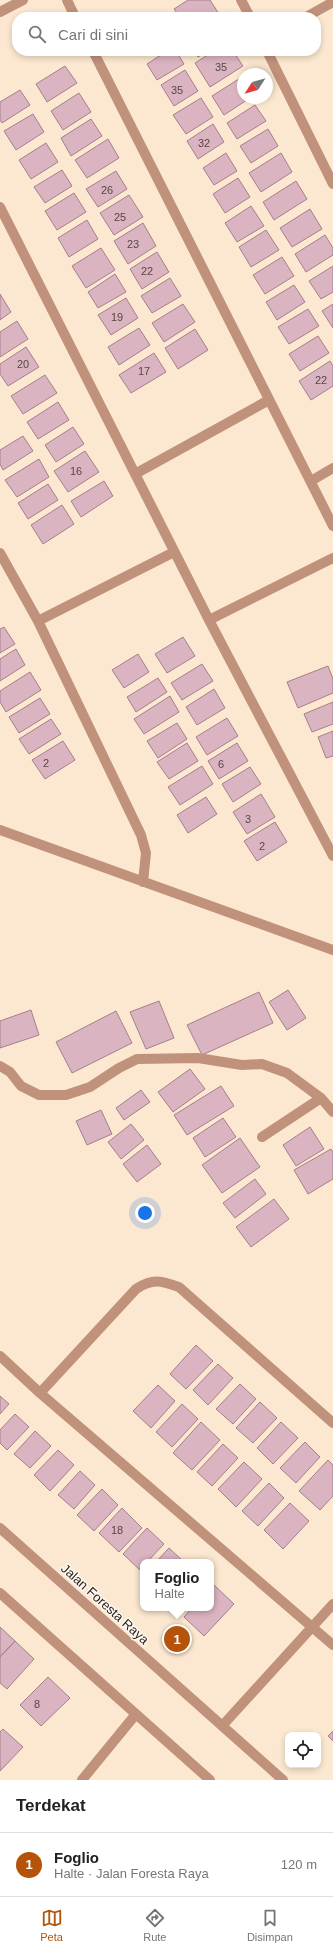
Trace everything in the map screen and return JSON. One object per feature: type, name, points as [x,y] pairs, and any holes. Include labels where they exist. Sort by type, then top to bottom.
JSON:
[{"type":"street","points":[[0,12],[23,0]]},
{"type":"street","points":[[67,0],[73,12]]},
{"type":"street","points":[[242,0],[248,12]]},
{"type":"street","points":[[315,12],[333,2]]},
{"type":"street","points":[[96,56],[333,526]]},
{"type":"street","points":[[269,56],[333,184]]},
{"type":"street","points":[[0,207],[174,552],[333,856]]},
{"type":"street","points":[[135,474],[269,400]]},
{"type":"street","points":[[311,481],[333,468]]},
{"type":"street","points":[[38,621],[174,552]]},
{"type":"street","points":[[0,553],[38,621],[141,835],[146,852],[142,882]]},
{"type":"street","points":[[209,620],[333,558]]},
{"type":"street","points":[[0,830],[333,950]]},
{"type":"street","points":[[0,1066],[10,1072],[20,1086],[39,1096],[66,1095],[90,1087],[119,1068],[137,1060],[198,1058],[242,1065],[262,1064],[287,1073],[321,1098],[333,1112]]},
{"type":"street","points":[[262,1137],[321,1098]]},
{"type":"street","points":[[40,1393],[136,1288],[146,1282],[160,1281],[179,1287],[333,1423]]},
{"type":"street","points":[[0,1356],[40,1393],[333,1645]]},
{"type":"street","name":"Jalan Foresta Raya","points":[[0,1528],[283,1780]]},
{"type":"street","points":[[0,1593],[210,1780]]},
{"type":"street","points":[[222,1726],[333,1604]]},
{"type":"street","points":[[82,1780],[136,1714]]},
{"type":"building","points":[[188,0],[210,0],[218,12],[176,12],[174,9]]},
{"type":"building","points":[[159,56],[179,56],[184,64],[157,80],[147,64]]},
{"type":"building","points":[[206,56],[236,56],[243,66],[237,68],[237,70],[210,87],[195,63]]},
{"type":"building","points":[[65,66],[77,83],[47,102],[36,84]]},
{"type":"building","points":[[185,70],[198,91],[174,106],[161,85]]},
{"type":"building","points":[[237,80],[237,104],[241,104],[224,115],[212,96]]},
{"type":"building","points":[[20,90],[30,105],[2,123],[0,120],[0,102]]},
{"type":"building","points":[[79,93],[91,112],[63,130],[51,111]]},
{"type":"building","points":[[201,98],[213,117],[186,134],[173,115]]},
{"type":"building","points":[[255,105],[266,121],[237,139],[227,123]]},
{"type":"building","points":[[33,114],[44,132],[16,150],[4,131]]},
{"type":"building","points":[[91,119],[102,136],[71,156],[61,138]]},
{"type":"building","points":[[213,124],[224,142],[198,159],[187,141]]},
{"type":"building","points":[[268,129],[278,146],[251,163],[240,146]]},
{"type":"building","points":[[108,139],[119,158],[87,178],[75,160]]},
{"type":"building","points":[[46,143],[58,162],[31,179],[19,160]]},
{"type":"building","points":[[226,153],[237,171],[214,185],[203,168]]},
{"type":"building","points":[[281,153],[292,172],[261,192],[249,173]]},
{"type":"building","points":[[62,170],[72,186],[45,203],[34,187]]},
{"type":"building","points":[[116,171],[127,189],[98,207],[86,189]]},
{"type":"building","points":[[238,178],[250,197],[225,213],[213,194]]},
{"type":"building","points":[[296,181],[307,199],[274,220],[263,202]]},
{"type":"building","points":[[74,193],[86,212],[57,230],[45,211]]},
{"type":"building","points":[[129,195],[143,217],[114,235],[100,213]]},
{"type":"building","points":[[251,206],[264,226],[237,242],[225,223]]},
{"type":"building","points":[[310,209],[322,229],[292,247],[280,228]]},
{"type":"building","points":[[87,220],[98,239],[69,257],[58,238]]},
{"type":"building","points":[[143,223],[156,246],[128,264],[114,241]]},
{"type":"building","points":[[266,230],[279,250],[251,267],[239,247]]},
{"type":"building","points":[[325,235],[333,248],[333,255],[306,272],[295,254]]},
{"type":"building","points":[[101,248],[115,270],[86,288],[72,266]]},
{"type":"building","points":[[157,252],[169,272],[142,289],[130,269]]},
{"type":"building","points":[[282,257],[294,276],[265,294],[253,275]]},
{"type":"building","points":[[333,266],[333,292],[321,299],[309,281]]},
{"type":"building","points":[[115,274],[126,292],[98,308],[88,292]]},
{"type":"building","points":[[170,278],[181,296],[152,313],[141,296]]},
{"type":"building","points":[[294,285],[305,302],[277,320],[266,302]]},
{"type":"building","points":[[0,294],[11,312],[0,320]]},
{"type":"building","points":[[126,298],[138,318],[111,335],[98,315]]},
{"type":"building","points":[[183,304],[195,322],[164,342],[152,323]]},
{"type":"building","points":[[333,304],[333,328],[322,311]]},
{"type":"building","points":[[308,309],[319,326],[289,344],[278,327]]},
{"type":"building","points":[[17,321],[28,339],[0,357],[0,332]]},
{"type":"building","points":[[139,328],[150,345],[119,365],[108,347]]},
{"type":"building","points":[[195,329],[208,350],[178,369],[165,348]]},
{"type":"building","points":[[318,336],[329,353],[300,371],[289,354]]},
{"type":"building","points":[[26,347],[39,367],[8,386],[0,374],[0,364]]},
{"type":"building","points":[[154,353],[166,372],[131,393],[119,375]]},
{"type":"building","points":[[330,361],[333,366],[333,386],[311,400],[299,381]]},
{"type":"building","points":[[45,375],[57,393],[23,414],[11,396]]},
{"type":"building","points":[[58,402],[69,420],[38,439],[27,422]]},
{"type":"building","points":[[73,427],[84,444],[56,462],[45,445]]},
{"type":"building","points":[[23,436],[33,451],[3,470],[0,464],[0,450]]},
{"type":"building","points":[[85,451],[99,472],[68,492],[54,471]]},
{"type":"building","points":[[39,459],[49,477],[17,497],[5,480]]},
{"type":"building","points":[[104,481],[113,496],[81,517],[71,501]]},
{"type":"building","points":[[48,484],[58,500],[28,519],[18,503]]},
{"type":"building","points":[[62,505],[74,524],[43,544],[31,525]]},
{"type":"building","points":[[4,627],[15,644],[0,653],[0,629]]},
{"type":"building","points":[[183,637],[195,656],[167,673],[155,654]]},
{"type":"building","points":[[16,649],[25,665],[0,681],[0,659]]},
{"type":"building","points":[[138,654],[149,672],[124,688],[112,670]]},
{"type":"building","points":[[202,664],[213,681],[182,700],[171,683]]},
{"type":"building","points":[[328,666],[333,679],[333,693],[298,708],[287,682]]},
{"type":"building","points":[[30,672],[41,690],[6,712],[0,702],[0,691]]},
{"type":"building","points":[[158,678],[167,692],[136,712],[127,697]]},
{"type":"building","points":[[214,689],[225,708],[197,725],[186,707]]},
{"type":"building","points":[[170,696],[179,712],[144,734],[134,719]]},
{"type":"building","points":[[40,698],[50,714],[19,733],[9,717]]},
{"type":"building","points":[[333,702],[333,724],[312,732],[304,714]]},
{"type":"building","points":[[227,718],[238,736],[207,755],[196,737]]},
{"type":"building","points":[[51,719],[61,734],[29,754],[19,739]]},
{"type":"building","points":[[177,723],[187,739],[158,758],[147,741]]},
{"type":"building","points":[[333,731],[333,756],[326,758],[318,737]]},
{"type":"building","points":[[63,741],[75,760],[45,779],[32,760]]},
{"type":"building","points":[[187,743],[198,761],[169,779],[157,762]]},
{"type":"building","points":[[237,743],[248,761],[219,779],[208,761]]},
{"type":"building","points":[[202,766],[213,784],[180,805],[168,787]]},
{"type":"building","points":[[250,767],[261,784],[233,802],[222,784]]},
{"type":"building","points":[[261,794],[275,817],[247,834],[233,812]]},
{"type":"building","points":[[206,797],[217,814],[188,833],[177,815]]},
{"type":"building","points":[[275,822],[287,842],[257,861],[244,841]]},
{"type":"building","points":[[288,990],[306,1018],[287,1030],[269,1002]]},
{"type":"building","points":[[259,992],[273,1023],[202,1055],[187,1025]]},
{"type":"building","points":[[159,1001],[174,1038],[146,1049],[130,1012]]},
{"type":"building","points":[[31,1010],[39,1035],[0,1048],[0,1021]]},
{"type":"building","points":[[116,1011],[132,1043],[72,1073],[56,1042]]},
{"type":"building","points":[[190,1069],[205,1089],[173,1112],[158,1092]]},
{"type":"building","points":[[221,1086],[234,1106],[187,1135],[174,1115]]},
{"type":"building","points":[[141,1090],[150,1102],[124,1120],[116,1108]]},
{"type":"building","points":[[101,1110],[112,1134],[87,1145],[76,1121]]},
{"type":"building","points":[[223,1118],[236,1137],[205,1157],[193,1138]]},
{"type":"building","points":[[131,1124],[144,1140],[121,1159],[108,1142]]},
{"type":"building","points":[[310,1127],[324,1149],[296,1166],[283,1145]]},
{"type":"building","points":[[240,1138],[260,1167],[222,1193],[202,1165]]},
{"type":"building","points":[[147,1145],[161,1164],[137,1182],[123,1164]]},
{"type":"building","points":[[331,1149],[333,1152],[333,1179],[308,1194],[294,1170]]},
{"type":"building","points":[[255,1179],[266,1194],[235,1218],[223,1203]]},
{"type":"building","points":[[274,1199],[289,1219],[251,1247],[236,1227]]},
{"type":"building","points":[[196,1345],[213,1361],[186,1389],[170,1374]]},
{"type":"building","points":[[218,1364],[233,1378],[208,1405],[193,1390]]},
{"type":"building","points":[[240,1384],[256,1399],[233,1424],[216,1409]]},
{"type":"building","points":[[158,1385],[175,1401],[151,1428],[133,1411]]},
{"type":"building","points":[[0,1396],[9,1404],[0,1414]]},
{"type":"building","points":[[260,1402],[277,1418],[253,1443],[236,1428]]},
{"type":"building","points":[[182,1404],[198,1419],[172,1447],[156,1432]]},
{"type":"building","points":[[15,1414],[29,1427],[7,1450],[0,1443],[0,1430]]},
{"type":"building","points":[[201,1422],[220,1440],[192,1470],[173,1453]]},
{"type":"building","points":[[281,1422],[298,1438],[273,1464],[257,1448]]},
{"type":"building","points":[[35,1431],[51,1446],[30,1468],[14,1454]]},
{"type":"building","points":[[305,1442],[320,1457],[296,1483],[280,1468]]},
{"type":"building","points":[[223,1444],[238,1458],[212,1486],[197,1472]]},
{"type":"building","points":[[58,1450],[74,1465],[50,1491],[34,1475]]},
{"type":"building","points":[[328,1460],[333,1465],[333,1496],[320,1510],[299,1491]]},
{"type":"building","points":[[244,1462],[262,1479],[236,1507],[218,1489]]},
{"type":"building","points":[[80,1471],[95,1485],[74,1509],[58,1495]]},
{"type":"building","points":[[269,1483],[284,1498],[258,1526],[242,1511]]},
{"type":"building","points":[[102,1489],[118,1505],[94,1531],[77,1515]]},
{"type":"building","points":[[290,1503],[309,1521],[283,1549],[264,1530]]},
{"type":"building","points":[[122,1508],[142,1528],[119,1552],[99,1533]]},
{"type":"building","points":[[147,1528],[164,1544],[150,1559],[140,1559],[140,1570],[123,1554]]},
{"type":"building","points":[[169,1548],[181,1559],[159,1559]]},
{"type":"building","points":[[214,1585],[234,1604],[204,1636],[184,1617],[189,1611],[214,1611]]},
{"type":"building","points":[[0,1627],[15,1641],[0,1657]]},
{"type":"building","points":[[15,1641],[34,1659],[7,1689],[0,1683],[0,1657]]},
{"type":"building","points":[[48,1677],[70,1698],[41,1726],[20,1705]]},
{"type":"building","points":[[3,1729],[23,1747],[0,1771],[0,1732]]},
{"type":"building","points":[[333,1731],[333,1741],[328,1736]]},
{"type":"place","name":"Foglio","points":[[177,1639]]}]
